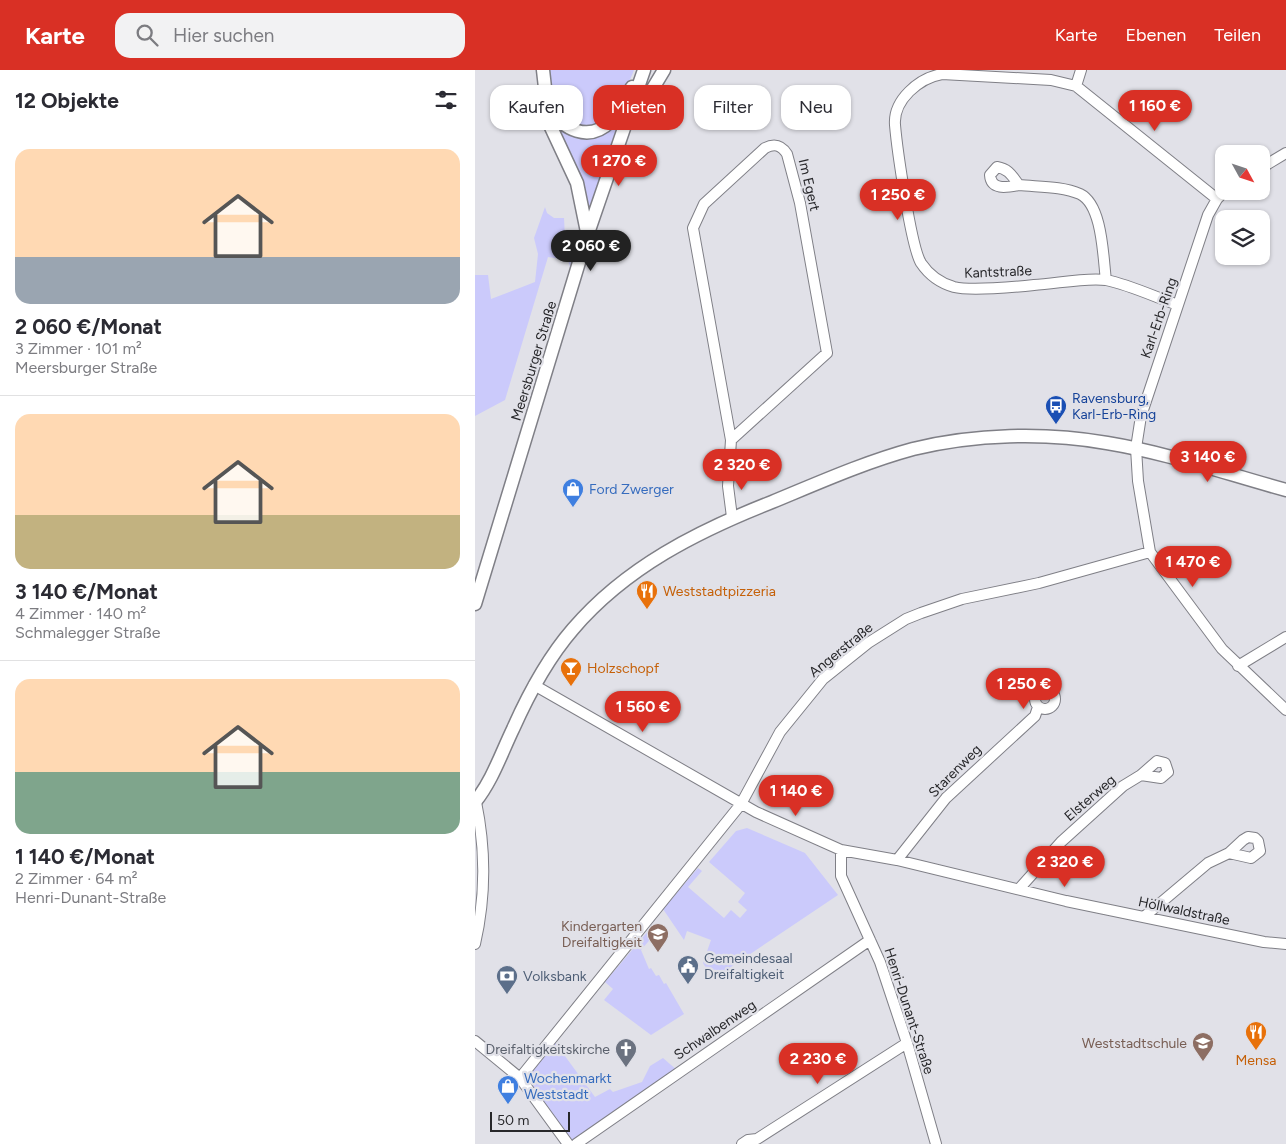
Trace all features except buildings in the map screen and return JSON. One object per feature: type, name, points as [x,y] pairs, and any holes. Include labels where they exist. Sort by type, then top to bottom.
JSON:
[{"type":"street","points":[[543,70],[544,85]]},
{"type":"street","points":[[575,130],[580,132],[591,131],[612,120],[643,70]]},
{"type":"street","name":"Meersburger Straße","points":[[638,85],[643,70]]},
{"type":"street","points":[[656,85],[664,70]]},
{"type":"street","points":[[1081,70],[1076,86],[1215,197]]},
{"type":"street","name":"Kantstraße","points":[[1076,86],[1051,80],[942,72],[928,78],[910,90],[898,108],[895,123],[915,243],[920,262],[938,281],[955,288],[1033,286],[1105,280],[1178,305]]},
{"type":"street","points":[[552,130],[577,183],[584,208],[587,236]]},
{"type":"street","name":"Meersburger Straße","points":[[475,604],[587,236],[623,130]]},
{"type":"street","name":"Im Egert","points":[[731,440],[827,353],[800,203],[787,154],[777,145],[765,148],[704,204],[693,228],[731,440],[728,486],[732,517]]},
{"type":"street","points":[[1270,163],[1286,153]]},
{"type":"street","points":[[1019,184],[1065,190],[1082,195],[1092,207],[1100,227],[1105,280]]},
{"type":"street","name":"Karl-Erb-Ring","points":[[1150,552],[1138,481],[1136,448],[1141,416],[1208,215],[1216,200]]},
{"type":"street","points":[[475,944],[484,890],[483,838],[475,802],[490,778],[534,685],[572,630],[611,592],[667,551],[732,517],[874,461],[936,445],[999,438],[1049,438],[1105,442],[1136,448],[1286,490]]},
{"type":"street","points":[[1150,552],[1222,649],[1286,710]]},
{"type":"street","name":"Angerstraße","points":[[520,1078],[741,804],[780,732],[817,685],[851,656],[906,619],[961,599],[1039,583],[1150,552]]},
{"type":"street","points":[[1238,666],[1286,637]]},
{"type":"street","points":[[534,685],[741,804],[841,850]]},
{"type":"street","name":"Starenweg","points":[[897,860],[946,798],[1035,716],[1038,707]]},
{"type":"street","name":"Elsterweg","points":[[1019,889],[1061,842],[1123,786],[1141,775]]},
{"type":"street","name":"Höllwaldstraße","points":[[841,850],[897,860],[1066,901],[1263,942],[1286,944]]},
{"type":"street","name":"Henri-Dunant-Straße","points":[[841,850],[841,876],[880,962],[907,1043],[936,1144]]},
{"type":"street","points":[[1145,916],[1208,863],[1229,853]]},
{"type":"street","name":"Schwalbenweg","points":[[575,1144],[870,940]]},
{"type":"street","points":[[475,1041],[520,1078],[568,1144]]},
{"type":"street","points":[[742,1144],[748,1140],[757,1139],[907,1043]]},
{"type":"shaded area","points":[[545,70],[634,70],[628,85],[593,85],[593,125],[583,126],[583,85],[547,85]]},
{"type":"shaded area","points":[[556,130],[581,138],[589,138],[608,130],[616,130],[589,210],[583,187]]},
{"type":"shaded area","points":[[545,207],[547,213],[554,218],[564,218],[565,237],[574,245],[570,267],[568,260],[548,257],[505,400],[475,416],[475,275],[488,275],[491,299],[535,282],[538,254],[534,238]]},
{"type":"shaded area","points":[[747,828],[805,853],[838,895],[713,979],[703,963],[711,940],[687,931],[684,940],[663,909],[698,868],[702,871],[688,887],[724,918],[731,910],[740,918],[747,910],[738,902],[745,893],[709,862],[736,831]]},
{"type":"shaded area","points":[[649,930],[654,935],[641,950],[649,969],[651,968],[656,976],[659,975],[664,984],[666,983],[684,1014],[651,1035],[604,1000],[613,989],[605,982]]},
{"type":"shaded area","points":[[551,1037],[595,1097],[610,1089],[613,1092],[642,1082],[650,1066],[663,1058],[678,1071],[576,1144],[568,1144],[520,1078]]},
{"type":"place","name":"Ravensburg, Karl-Erb-Ring","points":[[1056,425]]},
{"type":"place","name":"Ford Zwerger","points":[[573,508]]},
{"type":"place","name":"Weststadtpizzeria","points":[[647,610]]},
{"type":"place","name":"Holzschopf","points":[[571,687]]},
{"type":"place","name":"Kindergarten Dreifaltigkeit","points":[[658,953]]},
{"type":"place","name":"Gemeindesaal Dreifaltigkeit","points":[[688,985]]},
{"type":"place","name":"Volksbank","points":[[507,995]]},
{"type":"place","name":"Mensa","points":[[1256,1051]]},
{"type":"place","name":"Weststadtschule","points":[[1203,1062]]},
{"type":"place","name":"Dreifaltigkeitskirche","points":[[626,1068]]},
{"type":"place","name":"Wochenmarkt Weststadt","points":[[508,1105]]}]
